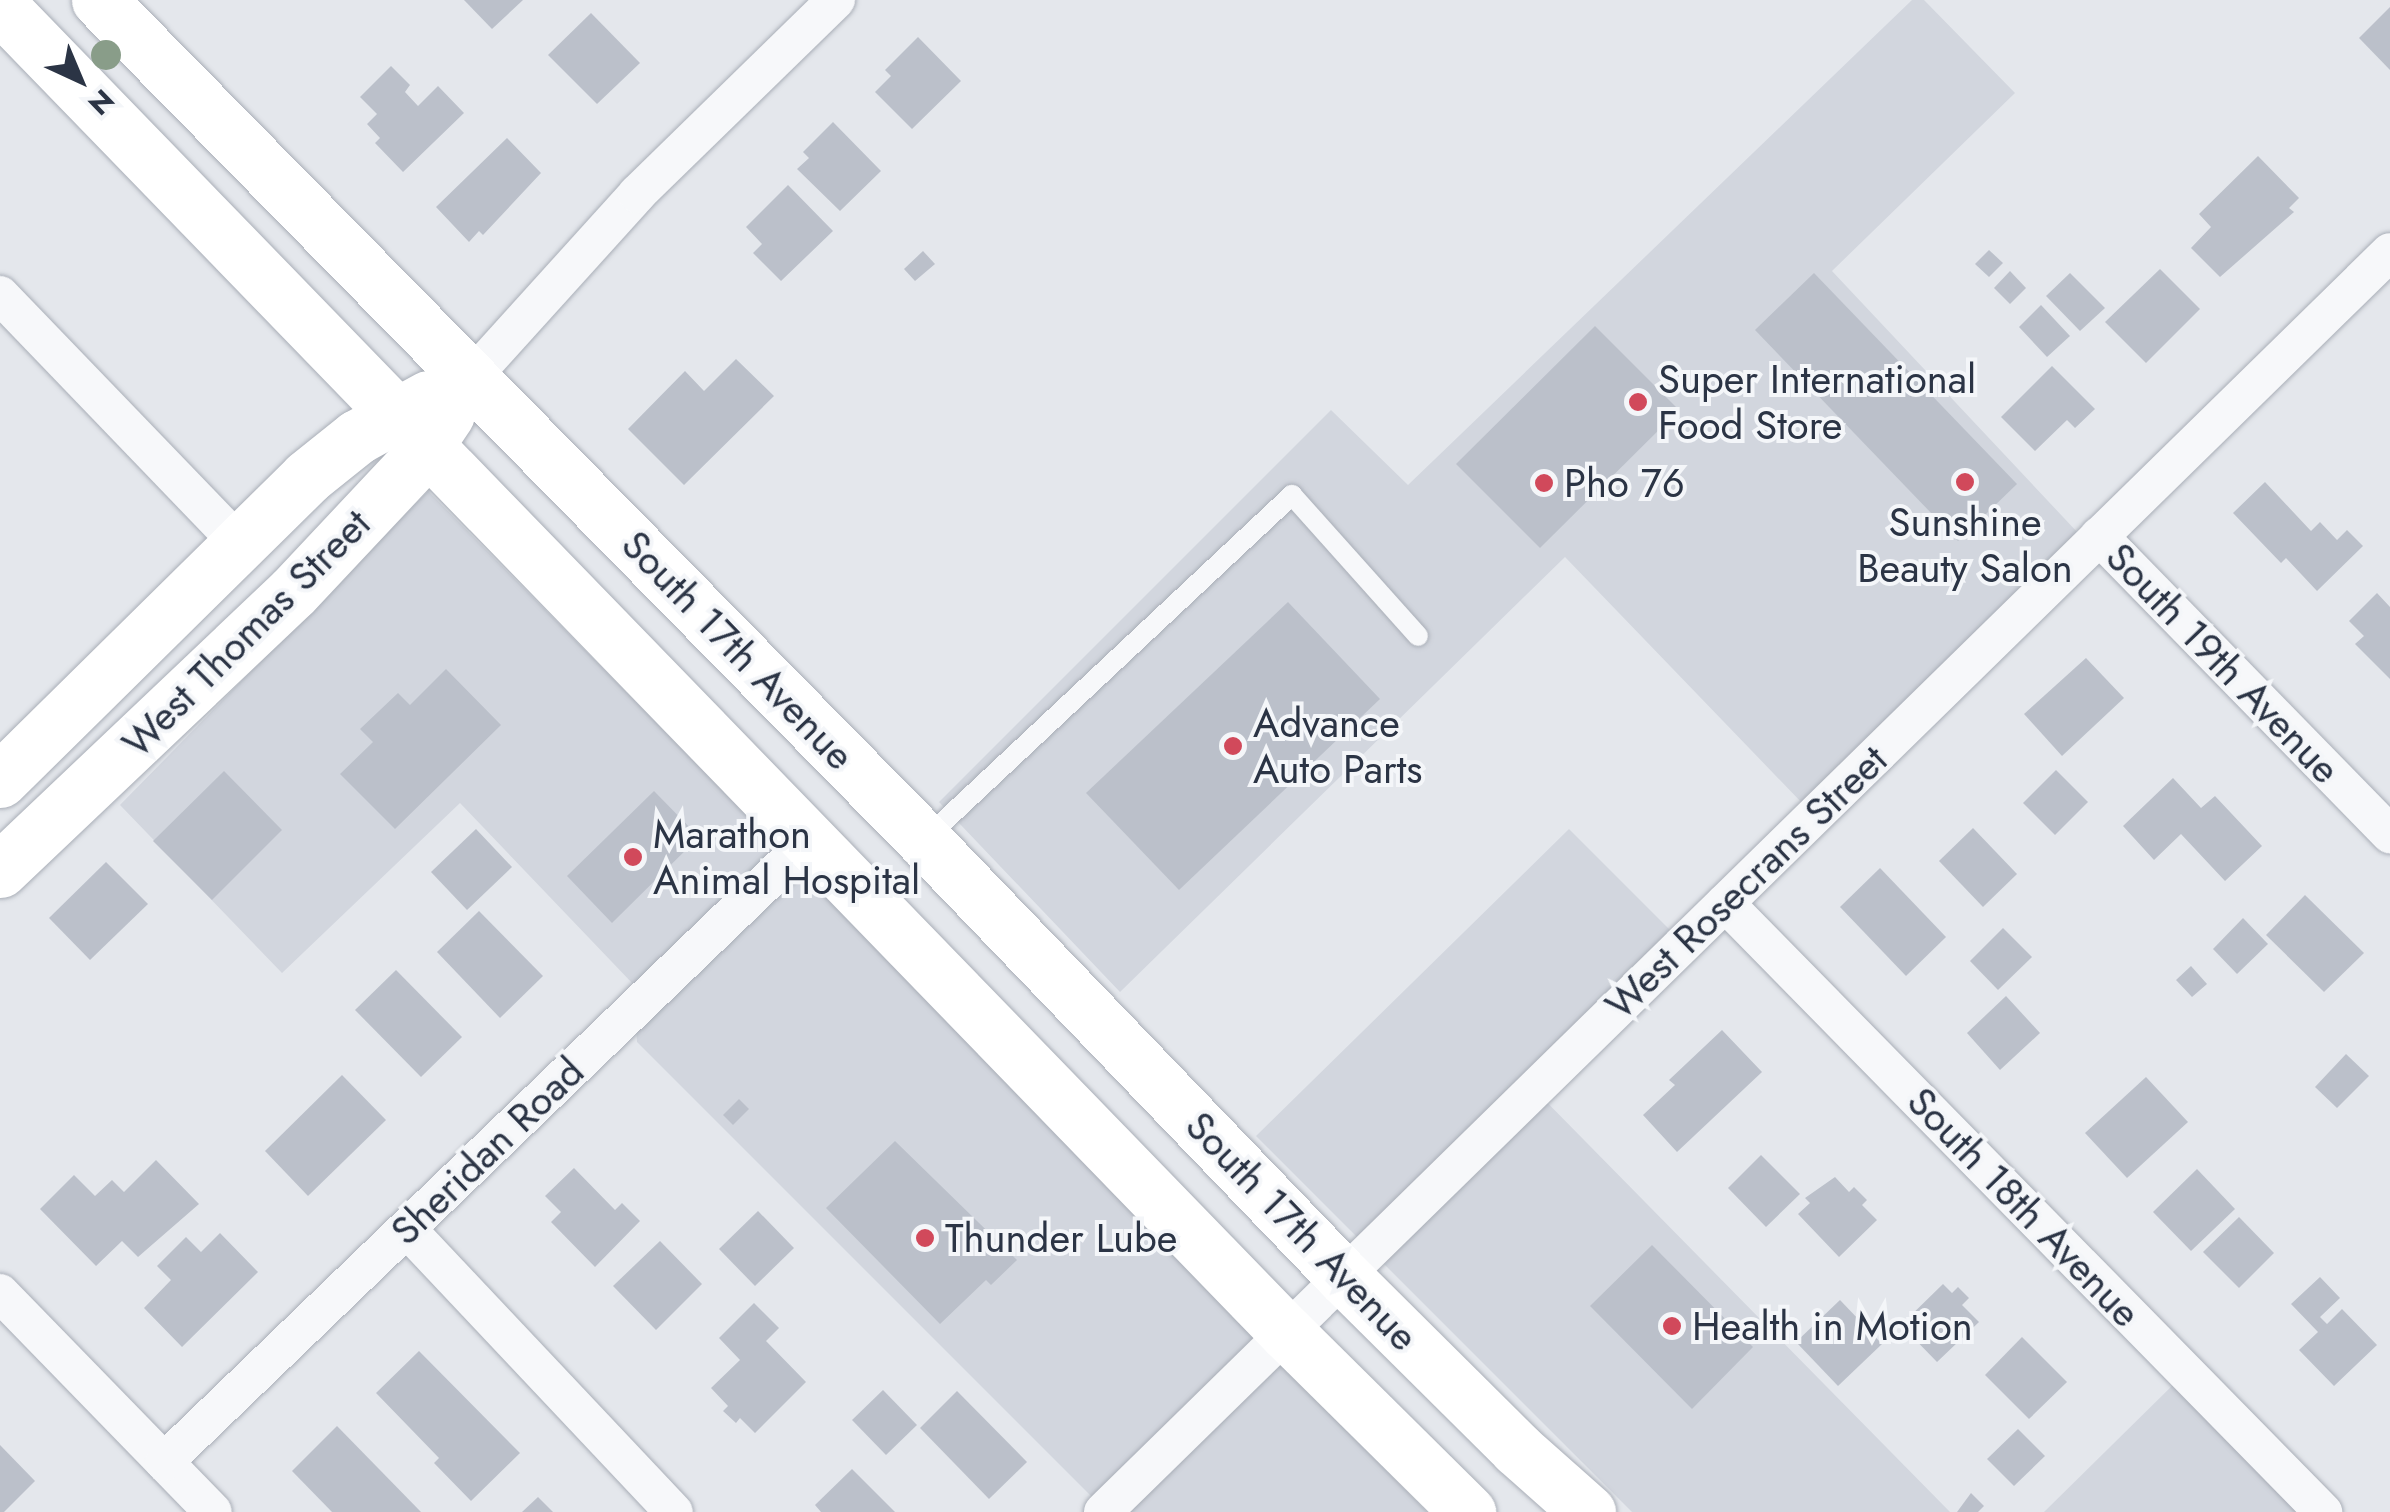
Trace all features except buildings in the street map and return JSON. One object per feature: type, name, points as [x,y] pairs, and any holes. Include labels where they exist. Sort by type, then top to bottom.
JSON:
[{"type":"main road","name":"South 17th Avenue","points":[[99,0],[924,840],[1343,1276],[1588,1512]]},
{"type":"main road","name":"South 17th Avenue","points":[[0,6],[1287,1333],[1468,1512]]},
{"type":"main road","name":"West Thomas Street","points":[[0,870],[293,592],[413,428],[471,378]]},
{"type":"main road","name":"West Thomas Street","points":[[0,780],[321,465],[413,428]]},
{"type":"street","name":"West Thomas Street","points":[[471,378],[637,194],[836,0]]},
{"type":"street","name":"West Rosecrans Street","points":[[1102,1512],[2390,252]]},
{"type":"street","points":[[0,295],[240,544]]},
{"type":"street","name":"South 19th Avenue","points":[[2099,536],[2390,834]]},
{"type":"street","name":"Sheridan Road","points":[[164,1462],[810,840]]},
{"type":"street","name":"South 18th Avenue","points":[[1725,903],[2323,1512]]},
{"type":"street","points":[[407,1229],[674,1512]]},
{"type":"street","points":[[0,1293],[214,1512]]},
{"type":"lane","points":[[924,840],[1292,495],[1418,636]]},
{"type":"shaded area","points":[[1912,0],[1924,0],[2015,93],[1832,271],[2079,534],[1803,804],[1565,557],[1120,992],[939,802],[1331,410],[1408,485]]},
{"type":"shaded area","points":[[428,491],[1427,1512],[1107,1512],[637,1042],[633,984],[460,803],[282,973],[120,805]]},
{"type":"shaded area","points":[[1569,829],[1670,930],[1522,1077],[1950,1512],[1632,1512],[1256,1136]]},
{"type":"shaded area","points":[[2178,1380],[2306,1512],[2044,1512]]},
{"type":"place","name":"Super International Food Store","points":[[1638,402]]},
{"type":"place","name":"Sunshine Beauty Salon","points":[[1965,482]]},
{"type":"place","name":"Pho 76","points":[[1544,483]]},
{"type":"place","name":"Advance Auto Parts","points":[[1233,746]]},
{"type":"place","name":"Marathon Animal Hospital","points":[[633,857]]},
{"type":"place","name":"Thunder Lube","points":[[925,1238]]},
{"type":"place","name":"Health in Motion","points":[[1672,1326]]}]
